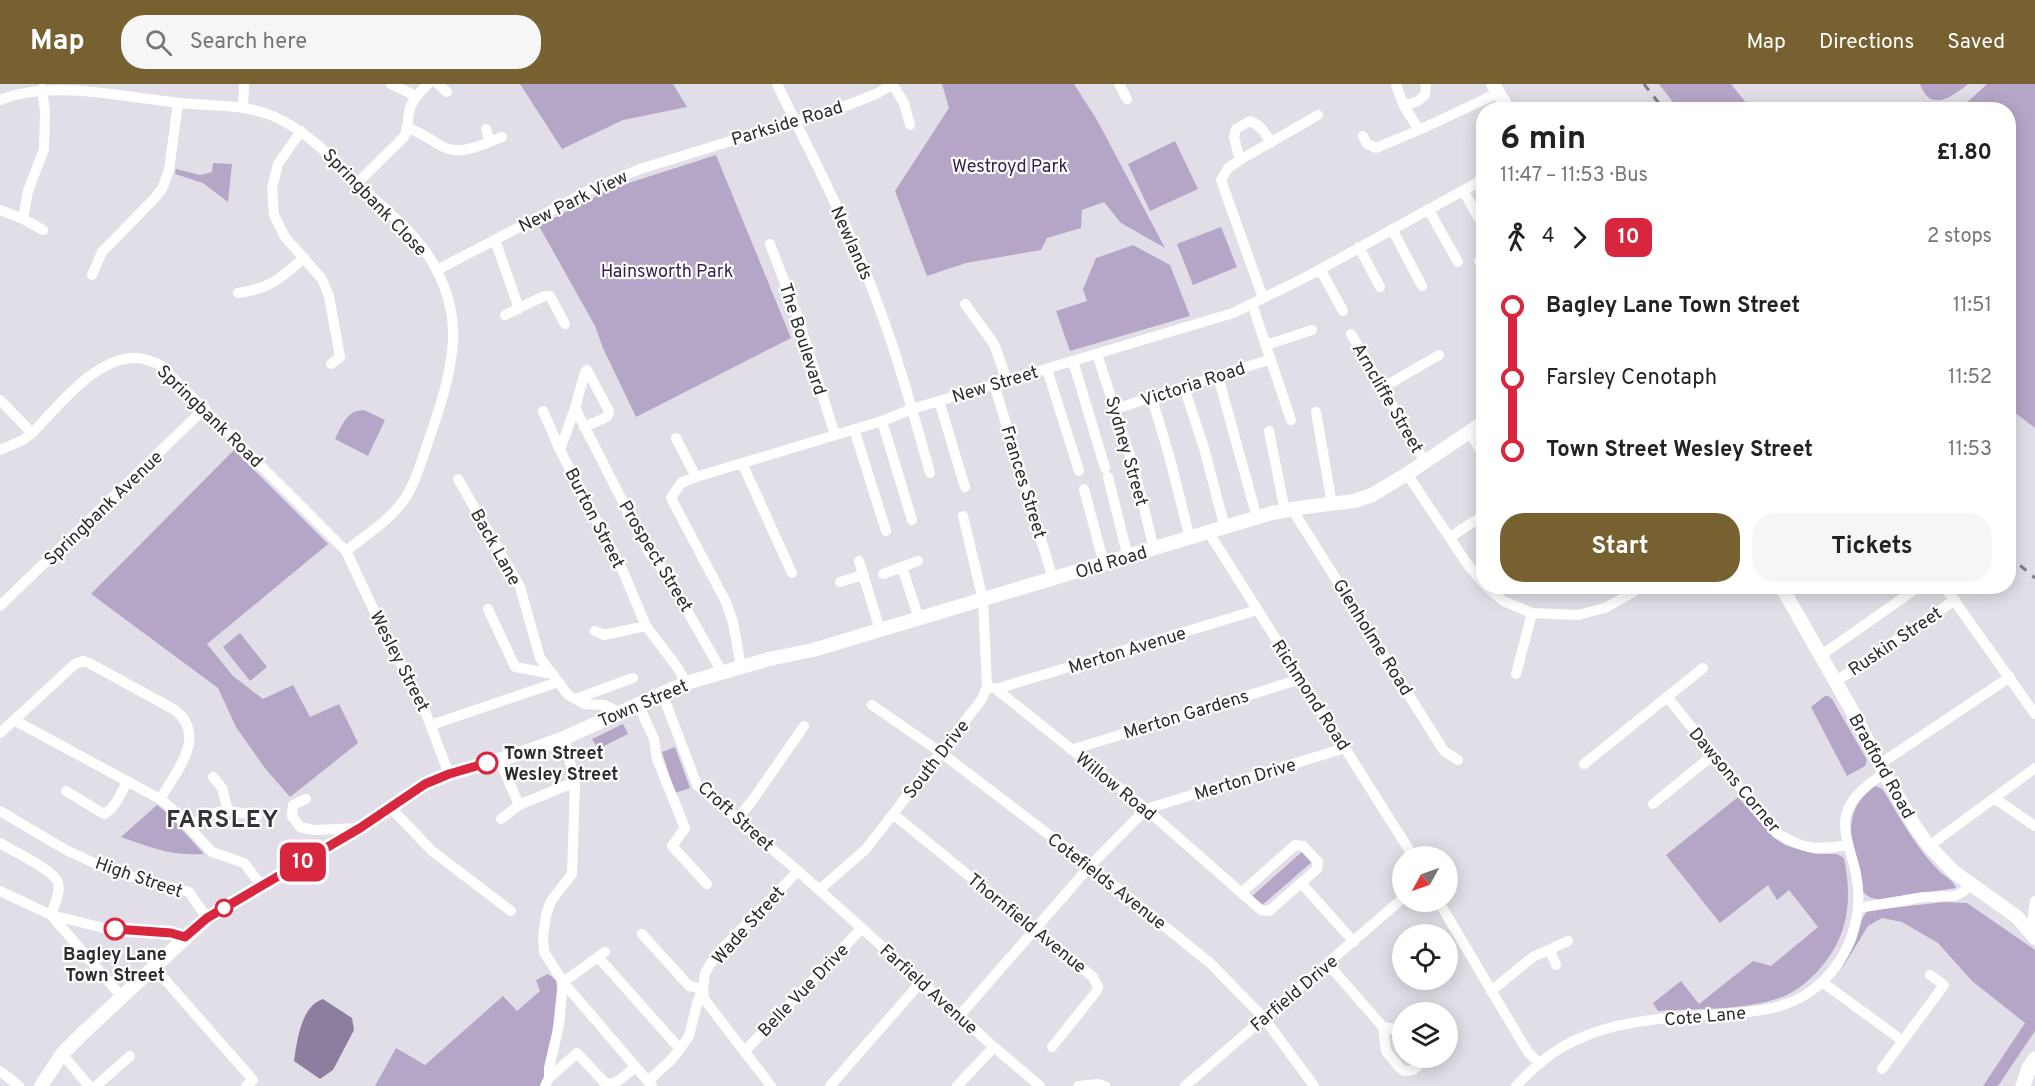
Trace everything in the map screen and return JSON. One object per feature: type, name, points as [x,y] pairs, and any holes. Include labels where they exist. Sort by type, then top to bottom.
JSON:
[{"type":"highway","points":[[2023,1086],[2029,1068],[2035,1059]]},
{"type":"main road","points":[[1495,88],[1503,102]]},
{"type":"main road","name":"Old Road","points":[[722,672],[813,650],[1257,518],[1288,510],[1354,501],[1372,495],[1407,474],[1476,427]]},
{"type":"main road","name":"Bradford Road","points":[[1785,594],[1914,825],[1929,846],[1954,872],[2017,918],[2035,938]]},
{"type":"main road","name":"Town Street","points":[[40,1086],[63,1054],[121,996],[207,918],[360,828],[425,784],[449,774],[564,738],[662,693],[722,672]]},
{"type":"main road","name":"Bradford Road","points":[[2017,918],[2033,924]]},
{"type":"street","points":[[243,108],[244,84]]},
{"type":"street","points":[[392,84],[416,96]]},
{"type":"street","points":[[357,183],[404,137],[408,128],[410,108],[416,96],[428,84]]},
{"type":"street","points":[[438,84],[447,92]]},
{"type":"street","name":"Newlands","points":[[777,84],[838,211],[873,291],[912,409],[930,473]]},
{"type":"street","name":"Parkside Road","points":[[714,146],[848,105],[893,84],[904,103],[910,125]]},
{"type":"street","points":[[1119,84],[1127,99]]},
{"type":"street","points":[[1395,84],[1404,106],[1419,130]]},
{"type":"street","points":[[1404,106],[1418,101],[1425,95],[1426,84]]},
{"type":"street","points":[[23,219],[28,191],[44,149],[45,111],[42,88]]},
{"type":"street","name":"Springbank Close","points":[[0,100],[42,88],[107,89],[178,103],[243,108],[270,115],[301,131],[326,152],[417,242],[437,270],[447,295],[453,319],[451,358],[434,427],[407,496],[391,516],[346,551]]},
{"type":"street","points":[[1363,136],[1367,144],[1376,148],[1419,130],[1495,88]]},
{"type":"street","points":[[92,275],[102,252],[162,189],[169,170],[178,103]]},
{"type":"street","points":[[1263,298],[1221,180],[1228,168],[1318,115]]},
{"type":"street","points":[[1240,160],[1234,137],[1236,129],[1250,121],[1264,130],[1271,143]]},
{"type":"street","points":[[408,128],[428,136],[440,146],[453,150],[468,150],[502,137]]},
{"type":"street","points":[[486,129],[490,142]]},
{"type":"street","points":[[301,131],[278,164],[272,188],[274,214],[285,237],[321,279],[328,296],[341,360]]},
{"type":"street","name":"New Park View","points":[[437,270],[608,182],[640,169],[714,146]]},
{"type":"street","name":"New Street","points":[[741,667],[733,622],[726,602],[671,498],[681,483],[882,421],[912,409],[1233,313],[1320,269],[1476,182]]},
{"type":"street","points":[[1462,190],[1476,214]]},
{"type":"street","points":[[1428,209],[1458,262]]},
{"type":"street","points":[[0,210],[43,230]]},
{"type":"street","points":[[1392,229],[1422,286]]},
{"type":"street","points":[[495,240],[519,309]]},
{"type":"street","name":"The Boulevard","points":[[770,244],[796,312],[835,435]]},
{"type":"street","points":[[1359,247],[1380,287]]},
{"type":"street","points":[[248,305],[243,293],[260,290],[274,284],[304,258]]},
{"type":"street","points":[[1320,269],[1343,311]]},
{"type":"street","points":[[505,315],[544,296],[550,296],[565,324]]},
{"type":"street","points":[[965,304],[994,344],[1007,381]]},
{"type":"street","points":[[1252,304],[1291,420]]},
{"type":"street","points":[[1266,345],[1312,330]]},
{"type":"street","name":"Arncliffe Street","points":[[1351,334],[1425,462]]},
{"type":"street","name":"Sydney Street","points":[[1097,354],[1135,472],[1154,549]]},
{"type":"street","points":[[1382,388],[1439,355]]},
{"type":"street","name":"Springbank Road","points":[[0,450],[23,440],[32,433],[90,376],[106,365],[119,360],[137,358],[159,364],[206,408],[346,551]]},
{"type":"street","name":"Victoria Road","points":[[1115,409],[1270,359]]},
{"type":"street","points":[[1073,361],[1107,472],[1128,557]]},
{"type":"street","points":[[1047,369],[1079,471]]},
{"type":"street","points":[[560,450],[587,370],[609,411],[607,417],[584,427]]},
{"type":"street","points":[[1218,376],[1257,518]]},
{"type":"street","name":"Frances Street","points":[[994,384],[1053,579]]},
{"type":"street","points":[[1184,387],[1204,448],[1225,528]]},
{"type":"street","points":[[1152,398],[1190,538]]},
{"type":"street","points":[[0,400],[32,433]]},
{"type":"street","points":[[939,401],[966,487]]},
{"type":"street","name":"Springbank Avenue","points":[[2,601],[206,408]]},
{"type":"street","name":"Prospect Street","points":[[575,408],[648,551],[668,577],[722,672]]},
{"type":"street","name":"Burton Street","points":[[543,411],[560,450],[621,568],[646,626],[677,667],[686,683]]},
{"type":"street","points":[[1317,412],[1332,504]]},
{"type":"street","points":[[882,421],[912,520]]},
{"type":"street","points":[[854,429],[886,531]]},
{"type":"street","points":[[1269,431],[1288,510]]},
{"type":"street","points":[[1469,432],[1476,443]]},
{"type":"street","points":[[676,438],[696,477]]},
{"type":"street","points":[[742,463],[792,573]]},
{"type":"street","points":[[1407,474],[1476,576]]},
{"type":"street","name":"Back Lane","points":[[458,479],[520,587],[540,658],[568,695],[575,699]]},
{"type":"street","points":[[1084,489],[1104,564]]},
{"type":"street","name":"Glenholme Road","points":[[1288,510],[1444,751],[1458,760]]},
{"type":"street","points":[[963,516],[983,600],[992,687]]},
{"type":"street","points":[[1450,537],[1476,520]]},
{"type":"street","name":"Richmond Road","points":[[1209,533],[1407,846]]},
{"type":"street","name":"Wesley Street","points":[[346,551],[431,725],[449,774]]},
{"type":"street","points":[[859,561],[879,630]]},
{"type":"street","points":[[883,574],[918,561]]},
{"type":"street","points":[[902,567],[918,619]]},
{"type":"street","points":[[840,582],[863,574]]},
{"type":"street","points":[[1495,594],[1503,601],[1532,613],[1578,615],[1605,608],[1630,594]]},
{"type":"street","points":[[1820,656],[1909,594]]},
{"type":"street","points":[[1950,594],[2035,714]]},
{"type":"street","name":"Ruskin Street","points":[[1835,682],[1955,600]]},
{"type":"street","points":[[488,609],[515,667],[555,678]]},
{"type":"street","name":"Merton Avenue","points":[[992,687],[1257,610]]},
{"type":"street","points":[[1516,674],[1532,613]]},
{"type":"street","points":[[595,631],[604,635],[646,626]]},
{"type":"street","points":[[0,733],[75,664],[89,663],[175,710],[185,718],[191,740],[189,747],[160,800]]},
{"type":"street","points":[[1584,764],[1703,668]]},
{"type":"street","points":[[575,699],[629,676]]},
{"type":"street","name":"Cote Lane","points":[[1516,1086],[1539,1063],[1568,1044],[1593,1032],[1622,1024],[1756,1011],[1779,1006],[1812,990],[1822,982],[1832,972],[1848,948],[1859,908],[1857,876],[1848,845],[1845,820],[1858,793],[1882,768],[2010,677]]},
{"type":"street","points":[[431,725],[555,678]]},
{"type":"street","name":"Merton Gardens","points":[[1071,750],[1301,679]]},
{"type":"street","name":"Willow Road","points":[[992,687],[1146,809],[1261,910],[1269,911],[1301,883]]},
{"type":"street","name":"South Drive","points":[[819,890],[866,849],[992,687]]},
{"type":"street","name":"Croft Street","points":[[662,693],[697,785],[819,890]]},
{"type":"street","name":"Dawsons Corner","points":[[1668,698],[1777,833],[1793,843],[1809,848],[1848,845]]},
{"type":"street","points":[[575,699],[584,704],[604,705],[619,712]]},
{"type":"street","points":[[638,704],[654,739],[657,759],[685,828],[672,846],[707,884]]},
{"type":"street","name":"Cotefields Avenue","points":[[872,705],[940,752],[1090,866],[1210,963],[1264,1018],[1314,1086]]},
{"type":"street","points":[[14,720],[160,800],[170,807],[212,852],[244,863],[261,886]]},
{"type":"street","points":[[737,819],[804,726]]},
{"type":"street","points":[[564,738],[575,782],[572,874],[551,901],[546,915],[543,937],[544,952],[563,982],[650,1083]]},
{"type":"street","name":"Merton Drive","points":[[1146,809],[1345,748]]},
{"type":"street","points":[[1653,804],[1713,755]]},
{"type":"street","points":[[499,759],[519,805]]},
{"type":"street","points":[[1929,846],[2035,768]]},
{"type":"street","points":[[213,777],[222,788],[228,811]]},
{"type":"street","points":[[66,791],[104,814],[114,806],[127,782]]},
{"type":"street","points":[[501,819],[519,805],[575,782]]},
{"type":"street","points":[[1994,798],[2035,825]]},
{"type":"street","points":[[306,799],[293,806],[292,816],[300,827],[314,830],[360,828]]},
{"type":"street","points":[[390,807],[432,851],[511,910]]},
{"type":"street","points":[[960,1016],[1090,866],[1146,809]]},
{"type":"street","name":"High Street","points":[[0,811],[66,850],[111,871],[189,892],[207,918]]},
{"type":"street","points":[[189,827],[214,811],[257,816]]},
{"type":"street","name":"Thornfield Avenue","points":[[893,814],[1036,928],[1093,977],[1098,987],[1096,992],[1052,1047]]},
{"type":"street","points":[[0,843],[52,874],[58,883],[58,893],[51,915]]},
{"type":"street","points":[[1241,893],[1295,845],[1303,846],[1318,862],[1317,869],[1301,883],[1354,942]]},
{"type":"street","name":"Wade Street","points":[[650,1083],[689,1036],[703,989],[705,973],[716,955],[798,871]]},
{"type":"street","points":[[1859,908],[1924,897],[1955,896],[1964,891],[1970,883]]},
{"type":"street","name":"Farfield Avenue","points":[[819,890],[1040,1086]]},
{"type":"street","points":[[0,891],[51,915],[108,929],[171,933],[185,937]]},
{"type":"street","points":[[2033,924],[2035,901]]},
{"type":"street","name":"Farfield Drive","points":[[1185,1086],[1392,908]]},
{"type":"street","points":[[1446,912],[1528,1052],[1539,1063]]},
{"type":"street","points":[[51,915],[121,996]]},
{"type":"street","name":"Belle Vue Drive","points":[[745,1051],[862,928]]},
{"type":"street","points":[[642,934],[688,986],[703,989],[704,999],[771,1086]]},
{"type":"street","points":[[1491,991],[1533,957],[1568,941]]},
{"type":"street","points":[[1550,950],[1556,964]]},
{"type":"street","points":[[549,1083],[549,1068],[559,1025],[563,982],[602,955],[680,1049]]},
{"type":"street","points":[[1328,964],[1383,1027],[1392,1028]]},
{"type":"street","points":[[153,966],[253,1080],[246,1086]]},
{"type":"street","points":[[1882,1069],[1944,985],[1930,975]]},
{"type":"street","points":[[830,1086],[921,982]]},
{"type":"street","points":[[1822,982],[1903,1041]]},
{"type":"street","points":[[1383,1027],[1383,1043],[1392,1058]]},
{"type":"street","points":[[957,1086],[994,1047]]},
{"type":"street","points":[[549,1083],[577,1053],[605,1083],[616,1082],[635,1066]]},
{"type":"street","points":[[63,1054],[89,1086]]},
{"type":"street","points":[[96,1086],[130,1056]]},
{"type":"street","points":[[1400,1068],[1404,1071],[1415,1068]]},
{"type":"street","points":[[0,1071],[19,1086]]},
{"type":"street","points":[[1078,1086],[1098,1084],[1105,1086]]},
{"type":"green space","points":[[520,84],[673,84],[687,107],[623,120],[562,149]]},
{"type":"green space","name":"Westroyd Park","points":[[942,84],[1074,84],[1097,120],[1165,248],[1121,223],[1104,202],[1082,210],[1081,228],[1047,238],[1041,250],[966,263],[927,276],[895,191],[949,108]]},
{"type":"green space","points":[[1659,84],[1731,84],[1745,102],[1673,102]]},
{"type":"green space","points":[[1920,84],[1968,84],[1955,94],[1942,100],[1935,100],[1924,93]]},
{"type":"green space","points":[[1987,84],[2035,84],[2035,428],[2016,413],[2016,102],[1968,102]]},
{"type":"green space","points":[[1175,141],[1198,189],[1150,211],[1128,164]]},
{"type":"green space","name":"Hainsworth Park","points":[[716,155],[791,338],[636,417],[595,326],[539,226],[610,189]]},
{"type":"green space","points":[[213,163],[232,164],[228,202],[203,183],[175,174],[176,169],[200,175],[212,172]]},
{"type":"green space","points":[[1221,227],[1237,267],[1193,285],[1177,244]]},
{"type":"green space","points":[[1133,245],[1170,265],[1190,316],[1070,351],[1056,311],[1087,301],[1083,289],[1096,258]]},
{"type":"green space","points":[[364,410],[385,420],[368,456],[335,439],[349,415]]},
{"type":"green space","points":[[234,450],[328,544],[207,644],[233,676],[263,699],[293,685],[310,717],[339,704],[358,743],[290,797],[264,767],[236,727],[218,688],[91,594]]},
{"type":"green space","points":[[240,633],[267,667],[250,681],[223,647]]},
{"type":"green space","points":[[1825,696],[1832,699],[1867,760],[1865,766],[1847,776],[1811,707]]},
{"type":"green space","points":[[623,724],[628,734],[598,749],[592,739]]},
{"type":"green space","points":[[675,747],[690,788],[675,793],[662,752]]},
{"type":"green space","points":[[1875,786],[1885,793],[1924,854],[1940,872],[1952,881],[1956,888],[1881,899],[1870,897],[1861,889],[1852,847],[1852,820],[1863,797]]},
{"type":"green space","points":[[1738,797],[1773,837],[1785,845],[1815,854],[1837,854],[1844,858],[1848,905],[1841,934],[1827,960],[1816,973],[1800,987],[1782,997],[1737,1007],[1658,1011],[1653,1003],[1681,981],[1699,1004],[1753,961],[1771,966],[1818,927],[1789,890],[1777,900],[1768,885],[1720,923],[1666,855]]},
{"type":"green space","points":[[157,805],[204,854],[152,848],[121,837]]},
{"type":"green space","points":[[1304,850],[1313,861],[1261,906],[1251,897]]},
{"type":"green space","points":[[1944,902],[1967,903],[2035,950],[2035,1031],[1998,1086],[1983,1086],[2025,1023],[1972,981],[1938,943],[1902,922],[1882,918],[1868,926],[1840,972],[1856,941],[1862,919],[1867,911]]},
{"type":"green space","points":[[548,974],[556,980],[557,989],[547,1078],[543,1086],[375,1086],[396,1048],[425,1065],[503,996],[517,1011],[540,991],[536,980]]},
{"type":"shaded area","points":[[323,999],[352,1018],[354,1030],[333,1070],[320,1079],[294,1061],[305,1016],[316,1003]]},
{"type":"railway","points":[[1644,84],[1658,102]]},
{"type":"railway","points":[[2016,562],[2035,578]]},
{"type":"bus line","name":"10","points":[[115,929],[171,933],[185,937],[207,918],[360,828],[425,784],[487,763]]},
{"type":"place","name":"Town Street Wesley Street","points":[[487,763]]},
{"type":"place","name":"Bagley Lane Town Street","points":[[115,929]]},
{"type":"district","name":"FARSLEY","points":[[223,819]]}]
